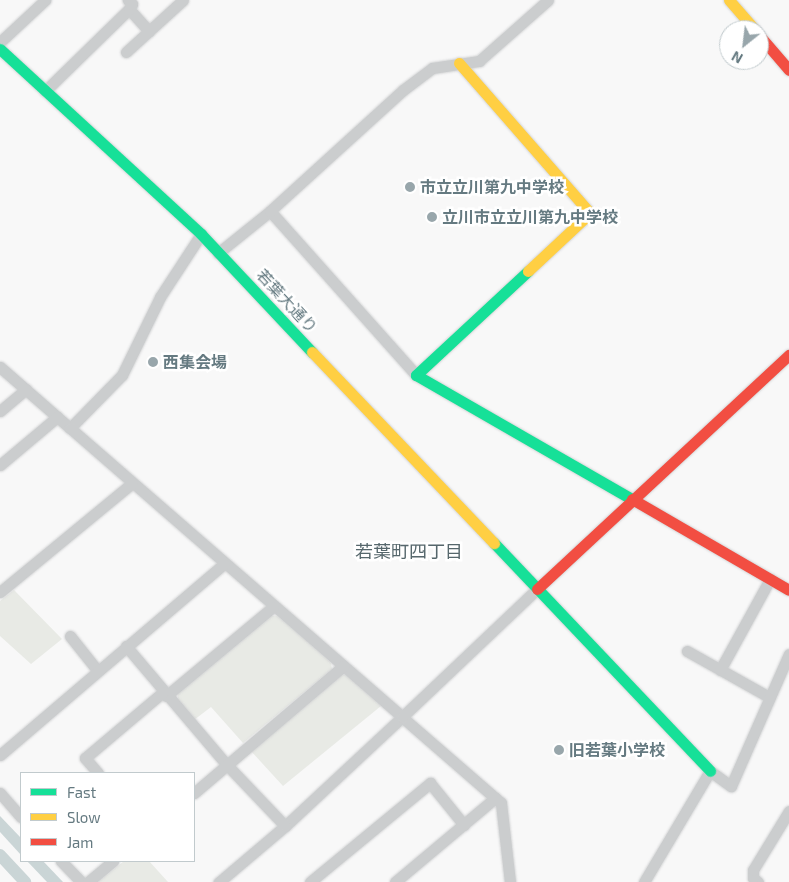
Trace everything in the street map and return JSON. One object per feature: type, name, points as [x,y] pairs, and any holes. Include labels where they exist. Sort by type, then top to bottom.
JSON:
[{"type":"street","points":[[0,42],[45,0]]},
{"type":"street","points":[[126,52],[183,0]]},
{"type":"street","points":[[218,253],[270,211],[403,90],[432,68],[459,62],[479,61],[548,0]]},
{"type":"street","points":[[729,0],[746,20]]},
{"type":"street","points":[[45,90],[129,4],[149,31]]},
{"type":"street","points":[[769,47],[789,70]]},
{"type":"street","name":"若葉大通り","points":[[0,49],[201,234],[710,771]]},
{"type":"street","points":[[416,375],[590,213],[459,62]]},
{"type":"street","points":[[270,211],[416,375],[789,590]]},
{"type":"street","points":[[70,428],[122,375],[160,296],[201,234]]},
{"type":"street","points":[[219,882],[285,826],[631,498],[789,355]]},
{"type":"street","points":[[0,367],[495,798],[504,810],[510,882]]},
{"type":"street","points":[[0,411],[26,389]]},
{"type":"street","points":[[0,465],[58,417]]},
{"type":"street","points":[[0,592],[132,483]]},
{"type":"street","points":[[0,755],[97,670],[224,564]]},
{"type":"street","points":[[720,670],[770,579]]},
{"type":"street","points":[[97,772],[85,758],[274,607]]},
{"type":"street","points":[[70,636],[97,670]]},
{"type":"street","points":[[126,646],[165,694],[285,826]]},
{"type":"street","points":[[687,651],[769,698]]},
{"type":"street","points":[[644,882],[710,771],[730,786],[789,654]]},
{"type":"street","points":[[195,791],[343,666]]},
{"type":"street","points":[[310,882],[430,783],[464,825]]},
{"type":"street","points":[[0,793],[20,815]]},
{"type":"street","points":[[396,882],[495,798]]},
{"type":"street","points":[[758,882],[753,878],[754,870],[789,813]]},
{"type":"street","points":[[62,862],[81,882]]},
{"type":"street","points":[[88,882],[112,862]]},
{"type":"shaded area","points":[[14,590],[62,639],[31,664],[0,636],[0,601]]},
{"type":"shaded area","points":[[271,616],[277,616],[297,632],[331,663],[332,669],[243,743],[211,707],[194,720],[178,701],[178,694]]},
{"type":"shaded area","points":[[340,675],[346,675],[381,706],[283,786],[250,750]]},
{"type":"shaded area","points":[[0,816],[20,837],[20,854],[0,832]]},
{"type":"shaded area","points":[[28,862],[44,862],[63,882],[47,882]]},
{"type":"shaded area","points":[[123,862],[150,862],[168,882],[98,882]]},
{"type":"waterway","points":[[0,855],[25,882]]},
{"type":"traffic: fast","points":[[0,49],[201,234],[312,352]]},
{"type":"traffic: fast","points":[[528,271],[416,375],[632,499]]},
{"type":"traffic: fast","points":[[494,543],[710,771]]},
{"type":"traffic: slow","points":[[729,0],[746,20]]},
{"type":"traffic: slow","points":[[459,63],[590,213],[528,271]]},
{"type":"traffic: slow","points":[[312,352],[494,543]]},
{"type":"traffic: jam","points":[[769,47],[789,70]]},
{"type":"traffic: jam","points":[[537,589],[789,355]]},
{"type":"traffic: jam","points":[[632,499],[789,590]]},
{"type":"place","name":"市立立川第九中学校","points":[[410,187]]},
{"type":"place","name":"立川市立立川第九中学校","points":[[432,217]]},
{"type":"place","name":"西集会場","points":[[153,362]]},
{"type":"place","name":"旧若葉小学校","points":[[559,750]]},
{"type":"district","name":"若葉町四丁目","points":[[409,551]]}]
